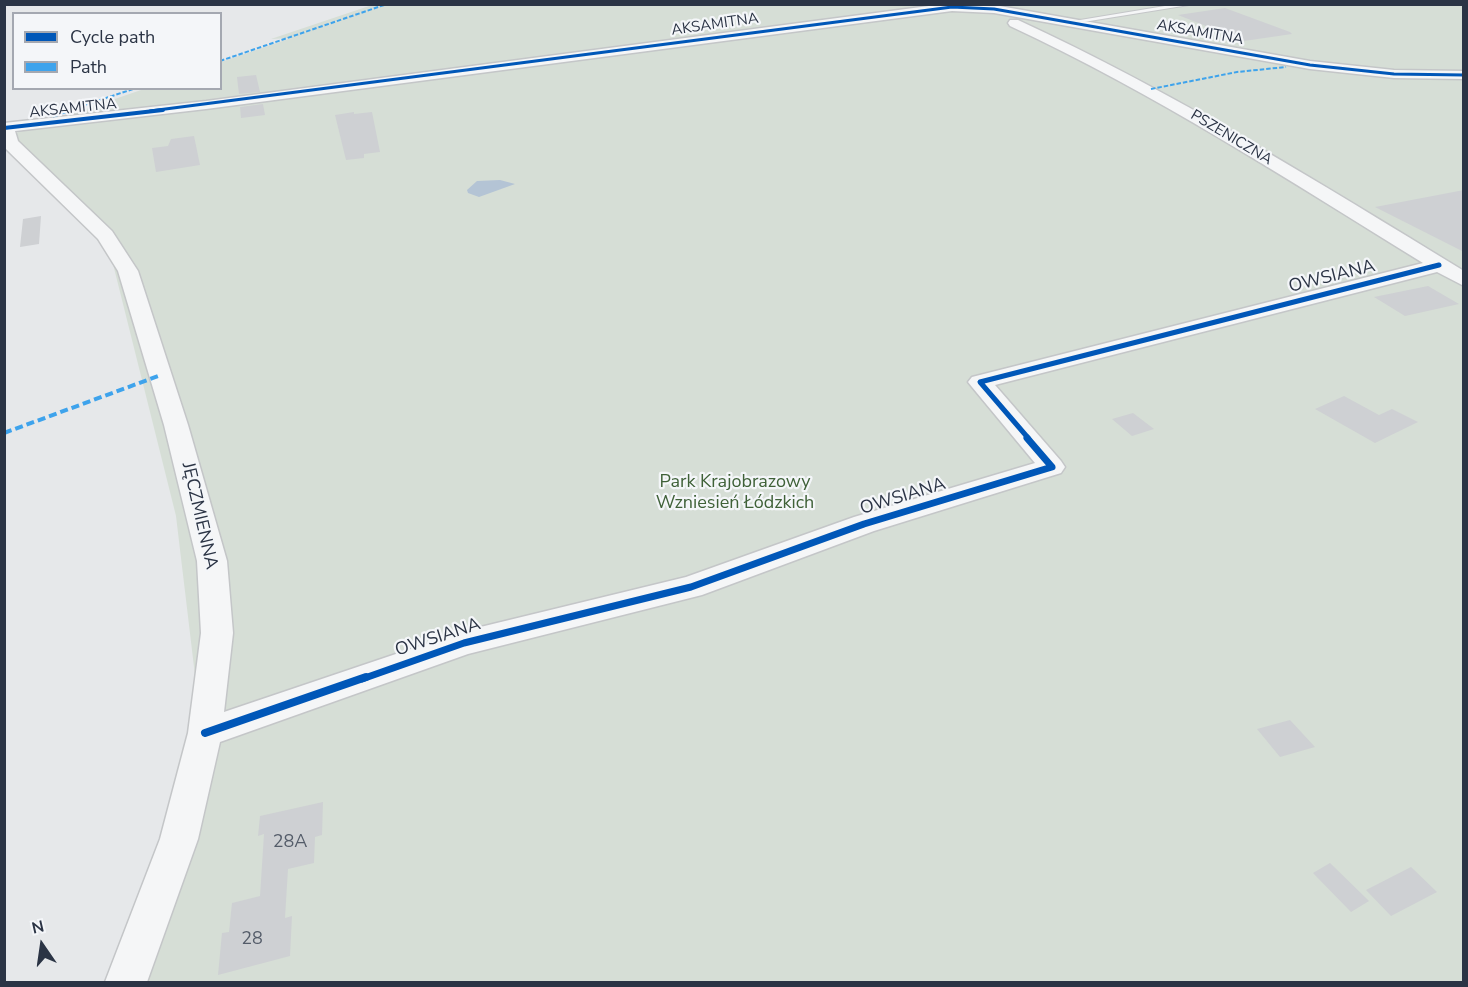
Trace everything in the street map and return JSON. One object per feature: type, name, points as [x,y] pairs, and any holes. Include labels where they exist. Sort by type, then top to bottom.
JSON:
[{"type":"street","name":"AKSAMITNA","points":[[5,128],[206,105],[964,6],[1071,22],[1310,65],[1394,74],[1464,75]]},
{"type":"street","name":"PSZENICZNA","points":[[994,9],[1000,16],[1079,51],[1140,83],[1464,280]]},
{"type":"street","name":"JĘCZMIENNA","points":[[5,128],[10,143],[105,235],[128,271],[177,425],[212,561],[217,633],[205,733],[179,839],[126,982]]},
{"type":"street","name":"OWSIANA","points":[[205,733],[464,643],[691,587],[864,524],[1052,467],[980,382],[1439,265]]},
{"type":"lane","points":[[1071,22],[1192,4]]},
{"type":"green space","name":"Park Krajobrazowy Wzniesień Łódzkich","points":[[372,5],[1463,5],[1463,982],[105,982],[202,734],[176,516],[111,256],[7,136],[141,90],[222,90],[222,62],[291,38],[271,39]]},
{"type":"water","points":[[500,180],[515,184],[479,197],[468,193],[467,190],[477,181]]},
{"type":"building","points":[[1225,8],[1292,34],[1244,41],[1178,15]]},
{"type":"building","points":[[256,75],[260,92],[239,94],[237,77]]},
{"type":"building","points":[[263,104],[265,115],[241,118],[240,107]]},
{"type":"building","points":[[354,112],[354,114],[372,112],[380,152],[364,154],[364,158],[346,160],[335,115]]},
{"type":"building","points":[[194,136],[200,165],[156,172],[152,148],[168,146],[171,139]]},
{"type":"building","points":[[1464,190],[1464,252],[1375,207]]},
{"type":"building","points":[[41,216],[39,244],[20,247],[23,219]]},
{"type":"building","points":[[1428,286],[1459,304],[1405,316],[1374,297]]},
{"type":"building","points":[[1344,396],[1379,415],[1392,409],[1418,422],[1375,443],[1315,409]]},
{"type":"building","points":[[1133,413],[1154,429],[1132,436],[1112,419]]},
{"type":"building","points":[[1290,720],[1315,747],[1280,757],[1257,729]]},
{"type":"building","points":[[323,802],[322,835],[315,837],[314,863],[288,869],[285,918],[292,916],[290,956],[218,975],[222,933],[229,932],[232,903],[260,896],[264,834],[258,836],[260,816]]},
{"type":"building","points":[[1330,863],[1369,901],[1351,912],[1313,873]]},
{"type":"building","points":[[1411,867],[1437,892],[1391,916],[1366,890]]},
{"type":"marked path","points":[[222,60],[387,4]]},
{"type":"marked path","points":[[1151,89],[1237,72],[1286,67]]},
{"type":"marked path","points":[[53,116],[130,90]]},
{"type":"marked path","points":[[4,433],[161,375]]},
{"type":"cycle path","points":[[4,128],[206,105],[952,7],[994,9],[1310,65],[1394,74],[1464,75]]},
{"type":"cycle path","points":[[205,733],[464,643],[691,587],[864,524],[1052,467],[980,382],[1439,265]]}]
